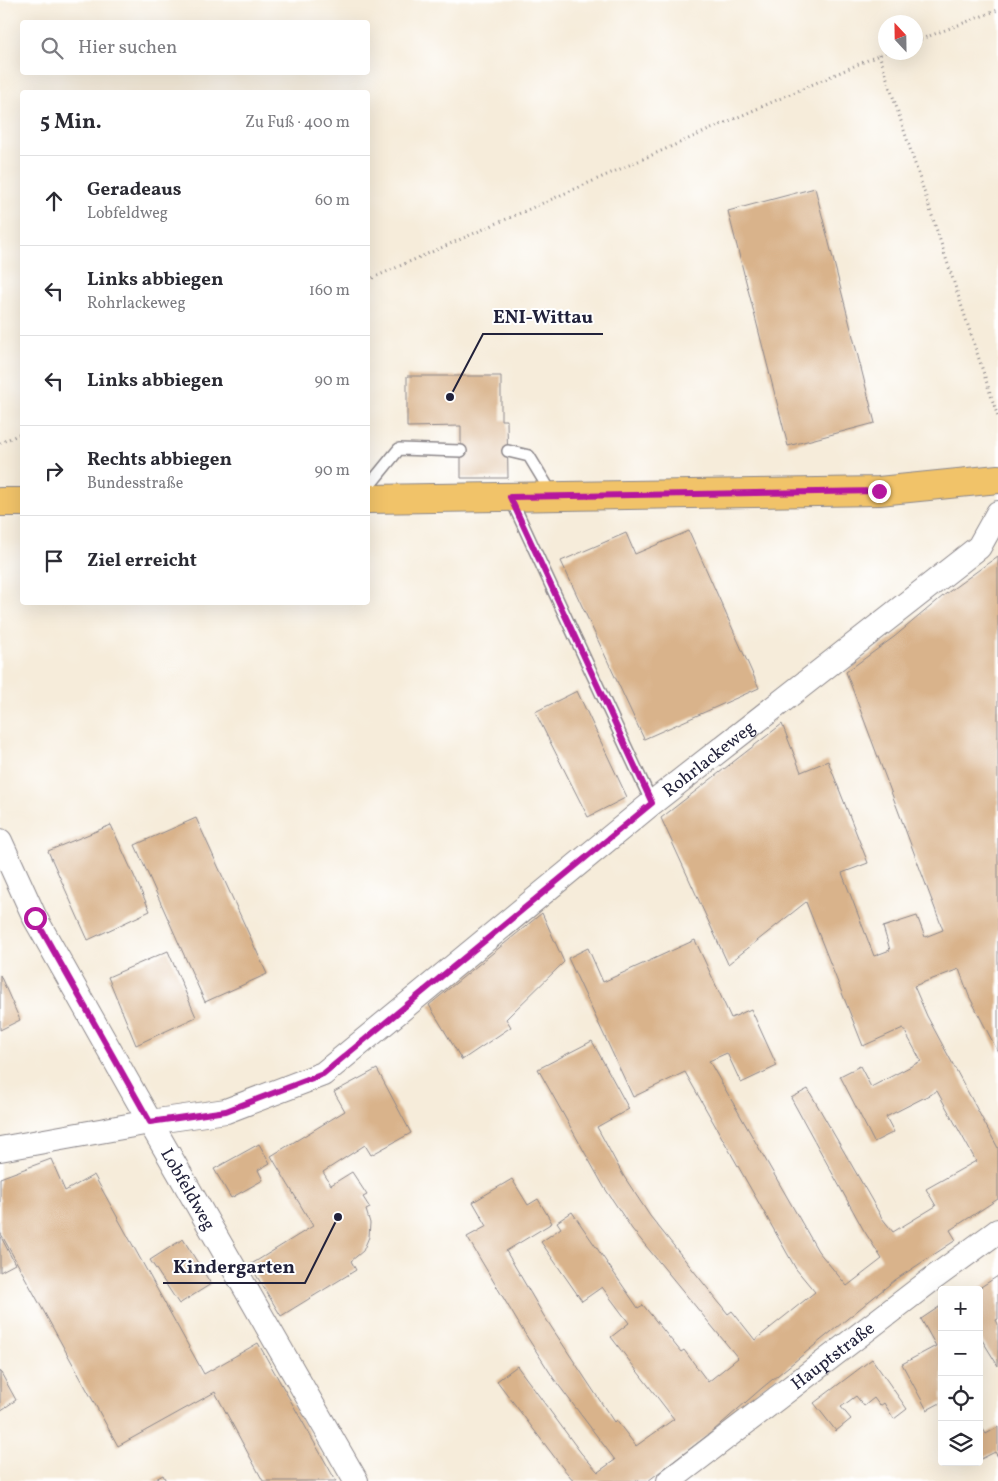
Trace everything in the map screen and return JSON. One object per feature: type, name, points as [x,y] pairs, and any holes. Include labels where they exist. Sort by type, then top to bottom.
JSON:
[{"type":"main road","points":[[370,498],[879,491],[998,479]]},
{"type":"main road","points":[[0,502],[20,502]]},
{"type":"street","name":"Rohrlackeweg","points":[[0,1149],[150,1122],[226,1111],[323,1074],[652,803],[979,547],[998,513]]},
{"type":"street","name":"Lobfeldweg","points":[[0,840],[35,918],[356,1481]]},
{"type":"street","name":"Hauptstraße","points":[[669,1481],[998,1231]]},
{"type":"lane","points":[[370,485],[399,449],[461,450]]},
{"type":"lane","points":[[508,451],[529,456],[553,496]]},
{"type":"lane","points":[[510,497],[652,803]]},
{"type":"path","points":[[923,38],[998,10]]},
{"type":"path","points":[[370,279],[878,54]]},
{"type":"path","points":[[881,60],[998,417]]},
{"type":"path","points":[[0,443],[20,434]]},
{"type":"building","points":[[815,188],[875,423],[788,446],[728,211]]},
{"type":"building","points":[[407,376],[501,376],[501,420],[507,420],[508,478],[461,478],[461,426],[407,427]]},
{"type":"building","points":[[689,531],[759,688],[644,739],[561,561],[626,533],[635,554]]},
{"type":"building","points":[[998,556],[998,1052],[969,996],[959,969],[914,986],[927,1016],[998,1148],[998,1199],[950,1230],[956,1240],[895,1280],[762,1388],[713,1431],[648,1481],[574,1481],[497,1381],[517,1366],[581,1453],[598,1472],[615,1460],[554,1379],[467,1237],[487,1226],[473,1202],[512,1179],[528,1205],[538,1199],[552,1223],[506,1251],[544,1316],[614,1422],[616,1420],[636,1446],[674,1419],[611,1337],[629,1323],[602,1287],[582,1301],[541,1242],[561,1228],[557,1222],[572,1212],[638,1308],[643,1305],[681,1352],[684,1350],[708,1382],[738,1358],[632,1229],[604,1187],[538,1069],[592,1041],[629,1109],[597,1127],[623,1175],[650,1216],[728,1314],[732,1311],[755,1340],[815,1292],[796,1269],[685,1072],[633,1097],[568,958],[588,948],[603,982],[695,940],[731,1018],[751,1009],[777,1066],[741,1083],[727,1053],[709,1061],[818,1251],[847,1286],[882,1259],[863,1229],[791,1098],[808,1089],[882,1218],[893,1232],[936,1206],[926,1189],[976,1161],[937,1091],[886,1117],[894,1132],[874,1142],[840,1076],[860,1066],[871,1087],[921,1061],[903,1028],[863,1046],[806,902],[728,964],[661,818],[782,724],[801,772],[828,761],[868,863],[842,873],[874,956],[890,950],[883,927],[917,916],[925,937],[943,930],[846,672],[894,637],[943,596]]},
{"type":"building","points":[[577,691],[627,797],[588,817],[535,712]]},
{"type":"building","points":[[196,818],[267,974],[205,1002],[135,845]]},
{"type":"building","points":[[111,825],[150,911],[88,940],[48,851]]},
{"type":"building","points":[[542,913],[564,962],[506,1019],[511,1027],[462,1060],[429,1005]]},
{"type":"building","points":[[168,951],[196,1017],[136,1045],[108,977]]},
{"type":"building","points":[[0,975],[20,1020],[0,1030]]},
{"type":"building","points":[[377,1069],[411,1133],[371,1155],[365,1145],[323,1172],[331,1185],[352,1172],[367,1195],[363,1197],[370,1208],[366,1210],[370,1223],[369,1237],[363,1251],[351,1261],[356,1270],[281,1316],[250,1265],[313,1226],[271,1156],[345,1111],[334,1092]]},
{"type":"building","points":[[259,1144],[270,1163],[258,1170],[263,1180],[231,1198],[214,1169]]},
{"type":"building","points":[[51,1159],[65,1191],[94,1175],[204,1374],[258,1343],[336,1481],[263,1481],[215,1392],[118,1446],[0,1232],[0,1178]]},
{"type":"building","points":[[0,1235],[15,1264],[0,1272]]},
{"type":"building","points":[[183,1239],[211,1284],[179,1304],[150,1260]]},
{"type":"building","points":[[998,1276],[998,1319],[996,1320],[998,1324],[998,1366],[983,1342],[982,1286]]},
{"type":"building","points":[[938,1308],[938,1404],[927,1410],[902,1364],[936,1346],[921,1319]]},
{"type":"building","points":[[872,1359],[907,1409],[894,1419],[884,1403],[880,1406],[874,1398],[864,1406],[856,1396],[841,1407],[851,1419],[836,1431],[814,1403]]},
{"type":"building","points":[[0,1371],[16,1400],[0,1411]]},
{"type":"building","points":[[998,1427],[998,1457],[995,1452],[983,1458],[983,1429],[986,1434]]},
{"type":"building","points":[[163,1475],[166,1481],[152,1481]]},
{"type":"place","name":"ENI-Wittau","points":[[450,397]]},
{"type":"place","name":"Kindergarten","points":[[338,1217]]},
{"type":"route","points":[[35,918],[150,1122],[226,1111],[323,1074],[652,803],[510,497],[659,493],[879,491]]}]
